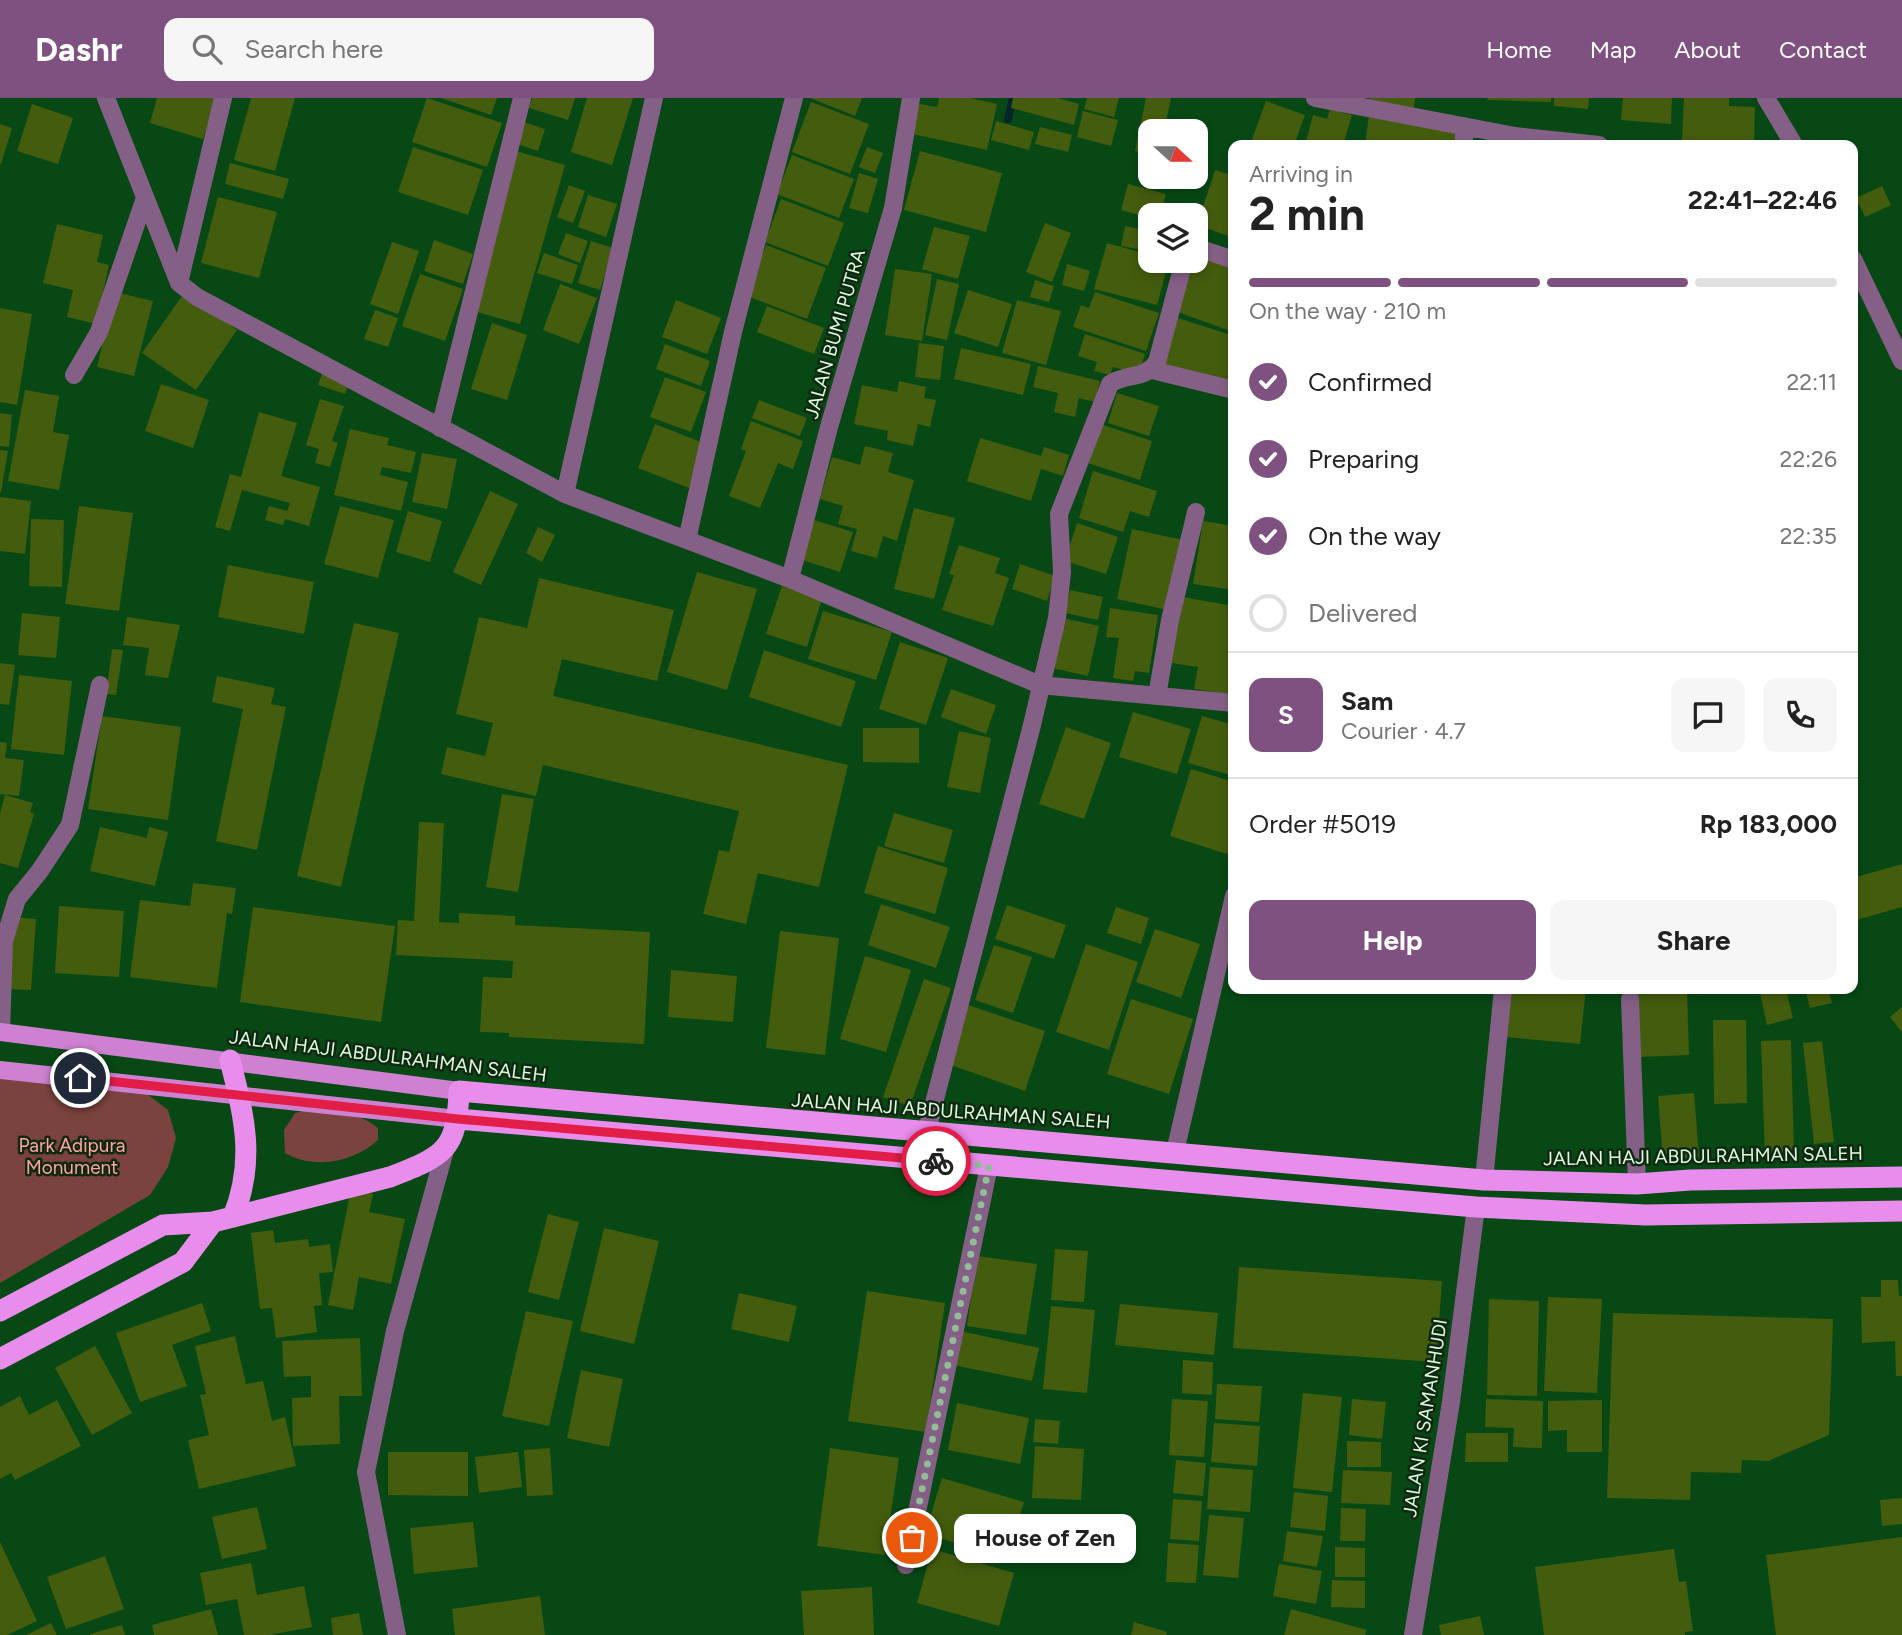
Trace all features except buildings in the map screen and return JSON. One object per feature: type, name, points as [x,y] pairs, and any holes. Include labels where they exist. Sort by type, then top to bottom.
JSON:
[{"type":"highway","points":[[0,1359],[183,1262],[223,1219],[242,1194],[247,1154],[247,1129],[230,1060]]},
{"type":"highway","name":"JALAN HAJI ABDULRAHMAN SALEH","points":[[460,1091],[1484,1180],[1637,1184],[1690,1180],[1902,1177]]},
{"type":"highway","points":[[0,1311],[163,1225],[223,1219],[390,1177],[416,1167],[445,1150],[455,1133],[460,1091]]},
{"type":"highway","points":[[458,1119],[1476,1208],[1645,1215],[1902,1211]]},
{"type":"main road","name":"JALAN HAJI ABDULRAHMAN SALEH","points":[[0,1032],[460,1091]]},
{"type":"main road","points":[[0,1070],[458,1119]]},
{"type":"street","points":[[106,98],[179,283],[197,297],[440,428],[565,494],[790,579],[1041,685],[1228,702]]},
{"type":"street","points":[[179,283],[223,98]]},
{"type":"street","points":[[440,428],[522,98]]},
{"type":"street","points":[[565,494],[654,98]]},
{"type":"street","points":[[687,540],[733,332],[794,98]]},
{"type":"street","name":"JALAN BUMI PUTRA","points":[[790,579],[829,427],[893,208],[911,98]]},
{"type":"street","points":[[1315,98],[1464,126],[1563,140]]},
{"type":"street","points":[[1766,98],[1791,140]]},
{"type":"street","points":[[1464,126],[1464,140]]},
{"type":"street","points":[[74,375],[99,332],[145,198]]},
{"type":"street","points":[[1208,251],[1228,258]]},
{"type":"street","points":[[1858,269],[1902,361]]},
{"type":"street","points":[[926,1133],[1056,618],[1062,572],[1059,514],[1110,384],[1117,379],[1146,374],[1157,362],[1181,273]]},
{"type":"street","points":[[1152,370],[1228,389]]},
{"type":"street","points":[[1157,696],[1170,620],[1196,512]]},
{"type":"street","points":[[0,1032],[7,930],[17,899],[39,872],[70,825],[100,685]]},
{"type":"street","points":[[1175,1152],[1228,922]]},
{"type":"street","points":[[1484,1180],[1503,994]]},
{"type":"street","points":[[1630,999],[1637,1184]]},
{"type":"street","points":[[397,1635],[366,1472],[395,1331],[445,1150]]},
{"type":"street","points":[[906,1565],[989,1166]]},
{"type":"street","name":"JALAN KI SAMANHUDI","points":[[1413,1635],[1451,1402],[1476,1208]]},
{"type":"green space","name":"Park Adipura Monument","points":[[0,1071],[147,1094],[168,1110],[176,1138],[168,1167],[150,1195],[0,1283]]},
{"type":"green space","points":[[312,1109],[363,1119],[378,1128],[378,1140],[358,1154],[334,1161],[309,1161],[285,1153],[284,1130],[295,1113]]},
{"type":"waterway","points":[[1008,119],[1013,98]]},
{"type":"way so far","points":[[912,1538],[989,1166],[936,1161]]},
{"type":"place","name":"House of Zen","points":[[912,1538]]},
{"type":"route","points":[[80,1078],[326,1102],[458,1119],[936,1161]]}]
